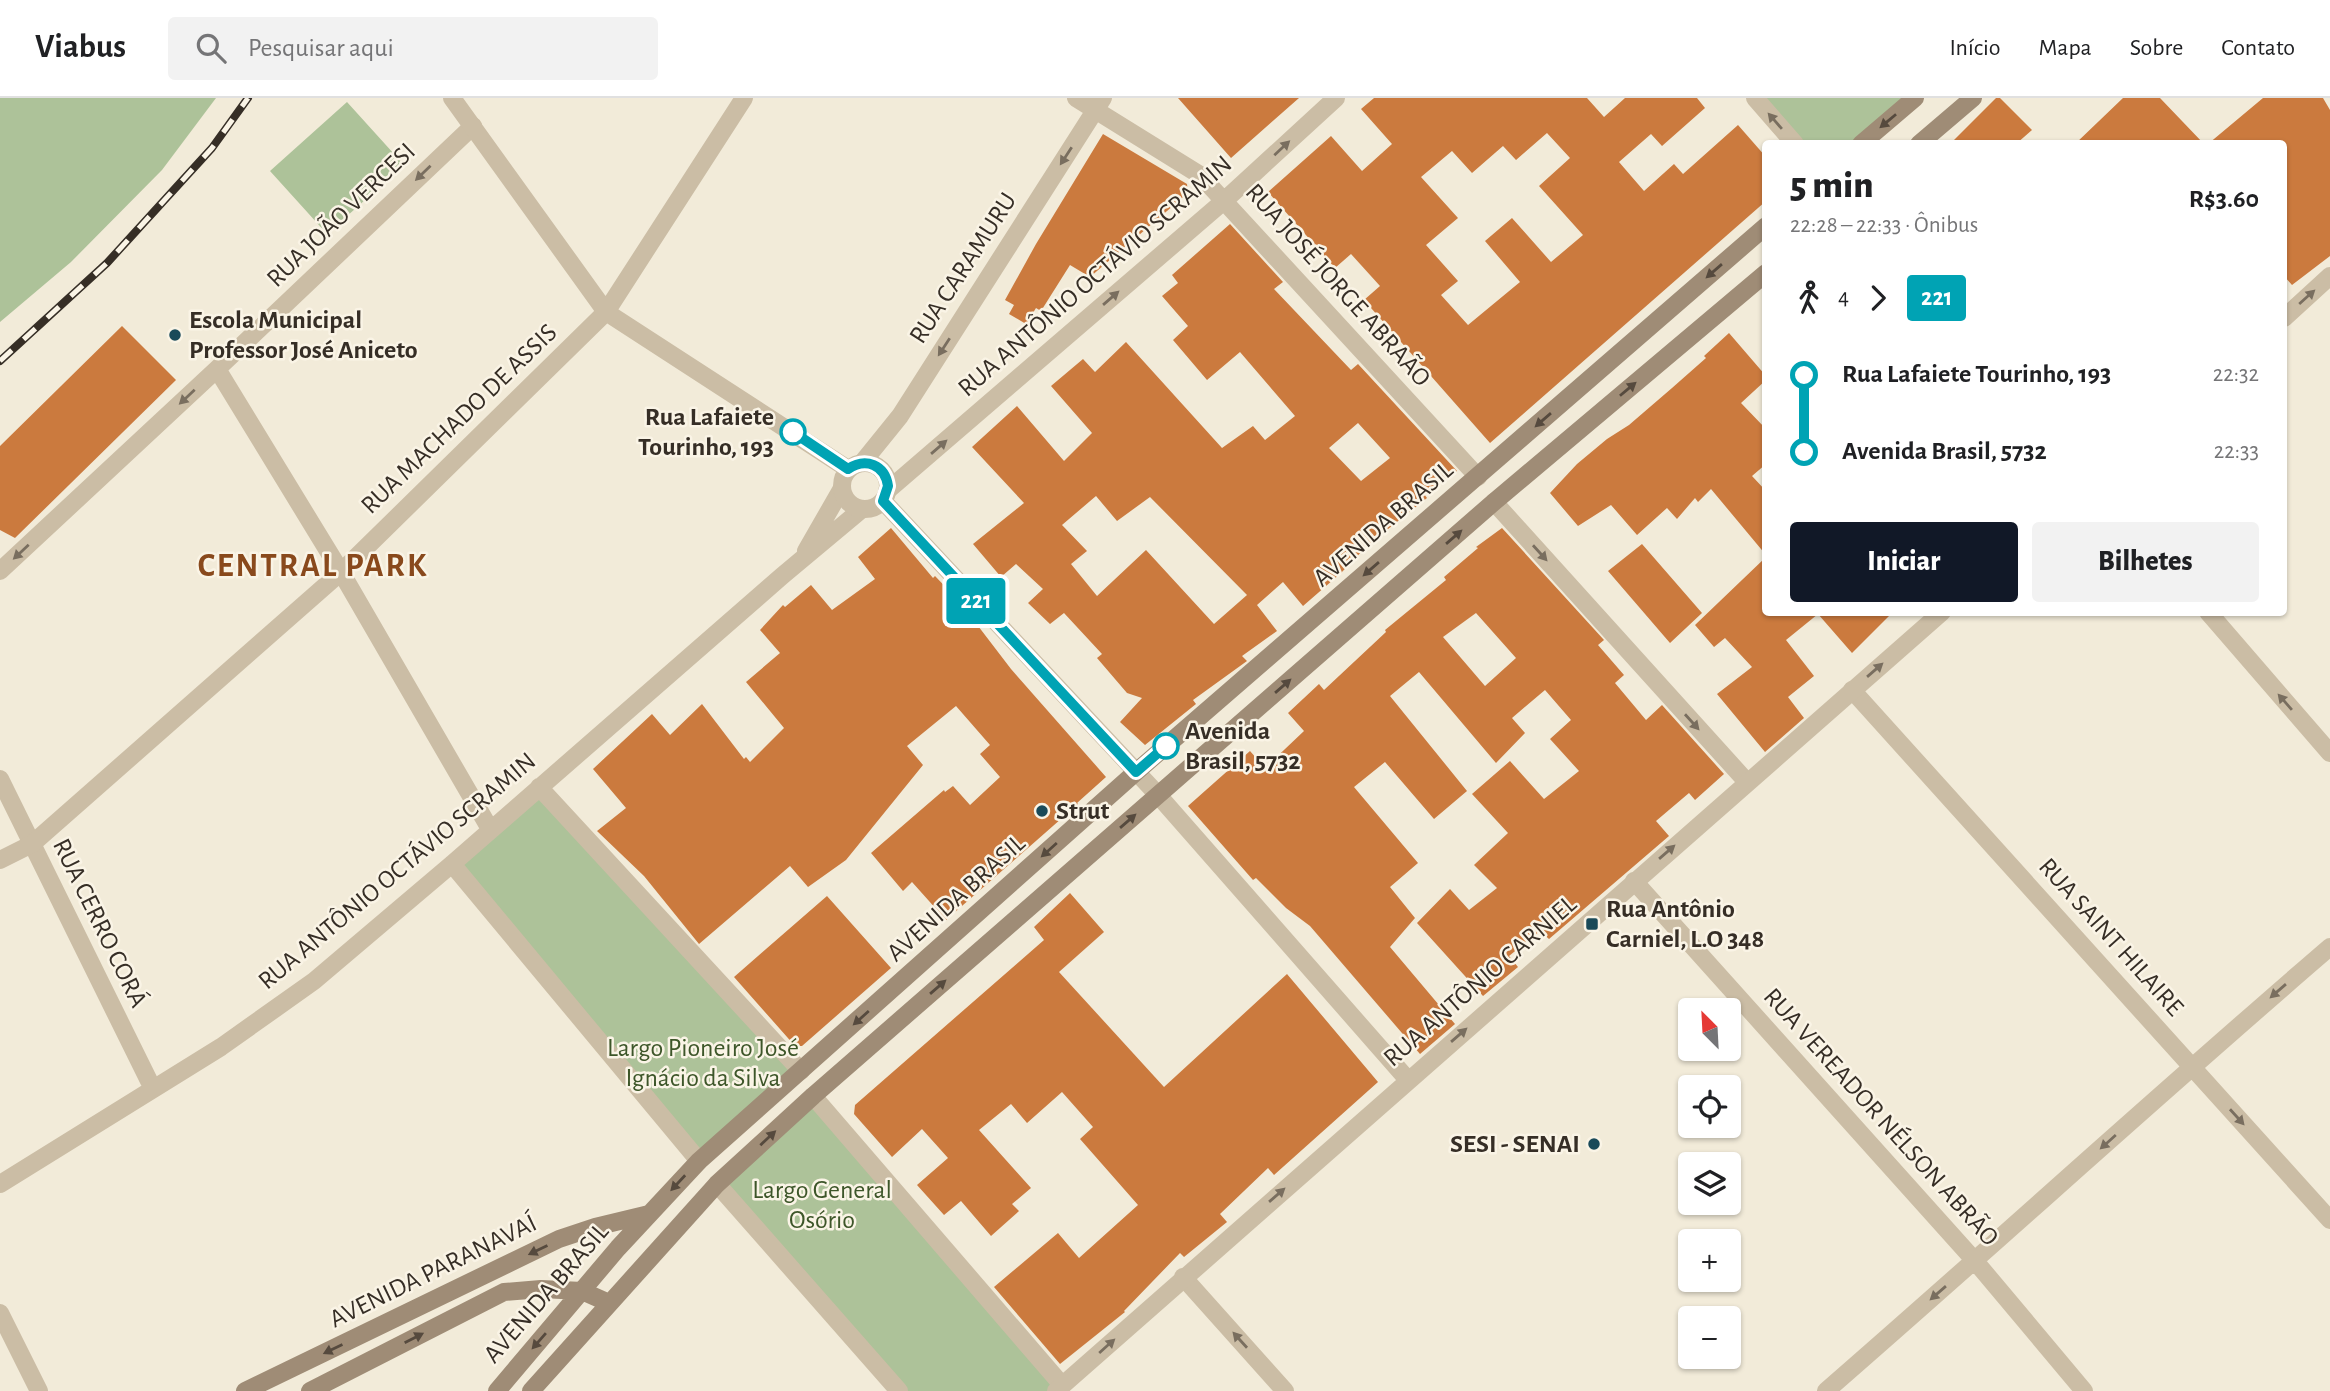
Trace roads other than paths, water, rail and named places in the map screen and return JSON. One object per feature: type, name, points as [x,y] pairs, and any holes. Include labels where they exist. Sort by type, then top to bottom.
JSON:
[{"type":"main road","points":[[1866,140],[1914,98]]},
{"type":"main road","points":[[1924,140],[1973,98]]},
{"type":"main road","name":"AVENIDA BRASIL","points":[[496,1391],[649,1214],[699,1161],[1136,772],[1762,229]]},
{"type":"main road","name":"AVENIDA BRASIL","points":[[531,1391],[718,1184],[813,1097],[1494,502],[1762,275]]},
{"type":"main road","name":"AVENIDA PARANAVAÍ","points":[[245,1391],[559,1240],[596,1227],[649,1214]]},
{"type":"main road","name":"AVENIDA PARANAVAÍ","points":[[310,1391],[503,1292],[541,1289],[582,1291],[609,1303]]},
{"type":"street","points":[[452,98],[606,312],[855,466],[877,466],[887,478],[885,496],[877,506],[862,509],[848,503],[841,490],[844,475],[855,466]]},
{"type":"street","name":"RUA MACHADO DE ASSIS","points":[[0,860],[32,844],[341,572],[606,312],[744,98]]},
{"type":"street","name":"RUA JOSÉ JORGE ABRAÃO","points":[[1076,98],[1099,104],[1199,175],[1225,200],[1478,477]]},
{"type":"street","name":"RUA ANTÔNIO OCTÁVIO SCRAMIN","points":[[885,496],[1225,200],[1336,98]]},
{"type":"street","points":[[1755,98],[1792,140]]},
{"type":"street","name":"RUA CARAMURU","points":[[855,466],[900,416],[1099,104]]},
{"type":"street","name":"RUA JOÃO VERCESI","points":[[0,571],[473,126]]},
{"type":"street","points":[[2287,315],[2330,276]]},
{"type":"street","points":[[217,369],[341,572],[490,829]]},
{"type":"street","name":"RUA ANTÔNIO OCTÁVIO SCRAMIN","points":[[800,561],[841,490]]},
{"type":"street","points":[[885,496],[1157,795],[1408,1080]]},
{"type":"street","points":[[1494,502],[1746,782]]},
{"type":"street","name":"RUA ANTÔNIO OCTÁVIO SCRAMIN","points":[[0,1184],[221,1048],[314,981],[862,509]]},
{"type":"street","name":"RUA ANTÔNIO CARNIEL","points":[[1059,1388],[1937,616]]},
{"type":"street","points":[[2211,616],[2330,753]]},
{"type":"street","name":"RUA SAINT HILAIRE","points":[[1852,690],[2330,1220]]},
{"type":"street","name":"RUA CERRO CORÁ","points":[[0,779],[153,1089]]},
{"type":"street","points":[[540,787],[801,1071]]},
{"type":"street","points":[[452,864],[699,1161]]},
{"type":"street","name":"RUA VEREADOR NÉLSON ABRÃO","points":[[1634,881],[1975,1261],[2084,1391]]},
{"type":"street","points":[[1826,1391],[2330,947]]},
{"type":"street","points":[[813,1097],[1059,1388]]},
{"type":"street","points":[[718,1184],[899,1391]]},
{"type":"street","points":[[1183,1277],[1285,1391]]},
{"type":"street","points":[[0,1313],[39,1391]]},
{"type":"railway","points":[[0,361],[107,263],[212,148],[248,98]]},
{"type":"place","name":"Escola Municipal Professor José Aniceto","points":[[175,335]]},
{"type":"place","name":"Rua Lafaiete Tourinho, 193","points":[[793,432]]},
{"type":"place","name":"Avenida Brasil, 5732","points":[[1166,746]]},
{"type":"place","name":"Strut","points":[[1042,811]]},
{"type":"place","name":"Rua Antônio Carniel, L.O 348","points":[[1592,924]]},
{"type":"place","name":"SESI - SENAI","points":[[1594,1144]]},
{"type":"district","name":"CENTRAL PARK","points":[[313,566]]},
{"type":"park label","name":"Largo Pioneiro José Ignácio da Silva","points":[[703,1063]]},
{"type":"park label","name":"Largo General Osório","points":[[822,1205]]}]
